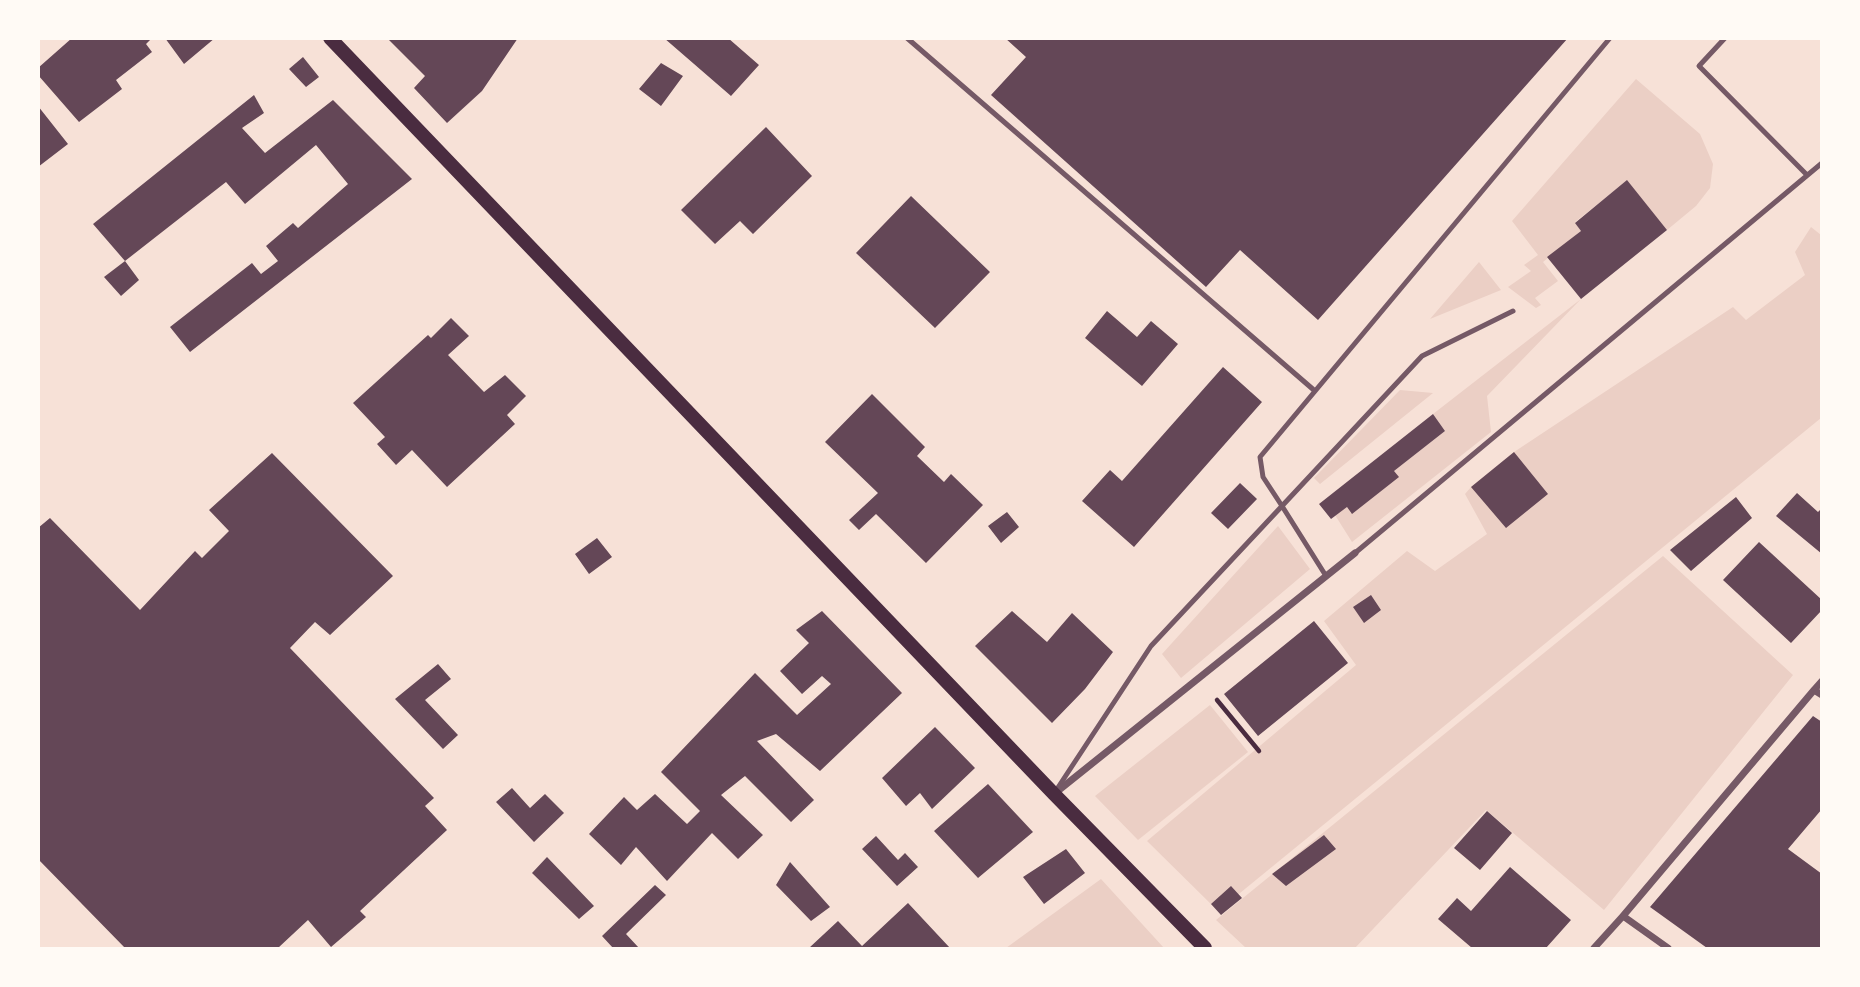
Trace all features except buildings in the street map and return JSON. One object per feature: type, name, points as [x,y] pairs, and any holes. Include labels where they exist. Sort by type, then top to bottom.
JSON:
[{"type":"main road","points":[[330,38],[1054,794],[1205,948]]},
{"type":"street","points":[[1054,794],[1355,553]]},
{"type":"street","points":[[1594,948],[1822,681]]},
{"type":"street","points":[[1814,690],[1822,695]]},
{"type":"street","points":[[1623,916],[1668,948]]},
{"type":"lane","points":[[907,38],[1315,391]]},
{"type":"lane","points":[[1326,576],[1263,477],[1260,457],[1610,38]]},
{"type":"lane","points":[[1725,38],[1699,66],[1807,175]]},
{"type":"lane","points":[[1355,553],[1822,163]]},
{"type":"lane","points":[[1054,794],[1151,646],[1422,356],[1513,311]]},
{"type":"path","points":[[1217,700],[1259,751]]},
{"type":"shaded area","points":[[1636,79],[1700,134],[1713,164],[1710,188],[1696,206],[1667,230],[1627,181],[1575,222],[1581,231],[1543,262],[1558,281],[1535,298],[1541,305],[1536,308],[1508,287],[1531,271],[1524,265],[1538,255],[1512,221]]},
{"type":"shaded area","points":[[1811,227],[1821,235],[1821,418],[1218,911],[1147,841],[1356,665],[1324,621],[1407,551],[1435,571],[1487,534],[1465,494],[1471,487],[1514,452],[1733,307],[1746,320],[1805,275],[1795,252]]},
{"type":"shaded area","points":[[1479,262],[1501,290],[1430,319]]},
{"type":"shaded area","points":[[1581,299],[1487,396],[1491,432],[1352,542],[1335,515],[1347,507],[1351,513],[1394,471],[1445,431],[1433,414]]},
{"type":"shaded area","points":[[1400,390],[1433,393],[1320,484],[1314,478]]},
{"type":"shaded area","points":[[1278,526],[1310,569],[1181,678],[1162,654]]},
{"type":"shaded area","points":[[1663,556],[1793,675],[1604,910],[1486,810],[1355,948],[1246,948],[1216,920]]},
{"type":"shaded area","points":[[1210,705],[1248,752],[1138,840],[1095,796]]},
{"type":"shaded area","points":[[1101,879],[1164,948],[1006,948]]}]
